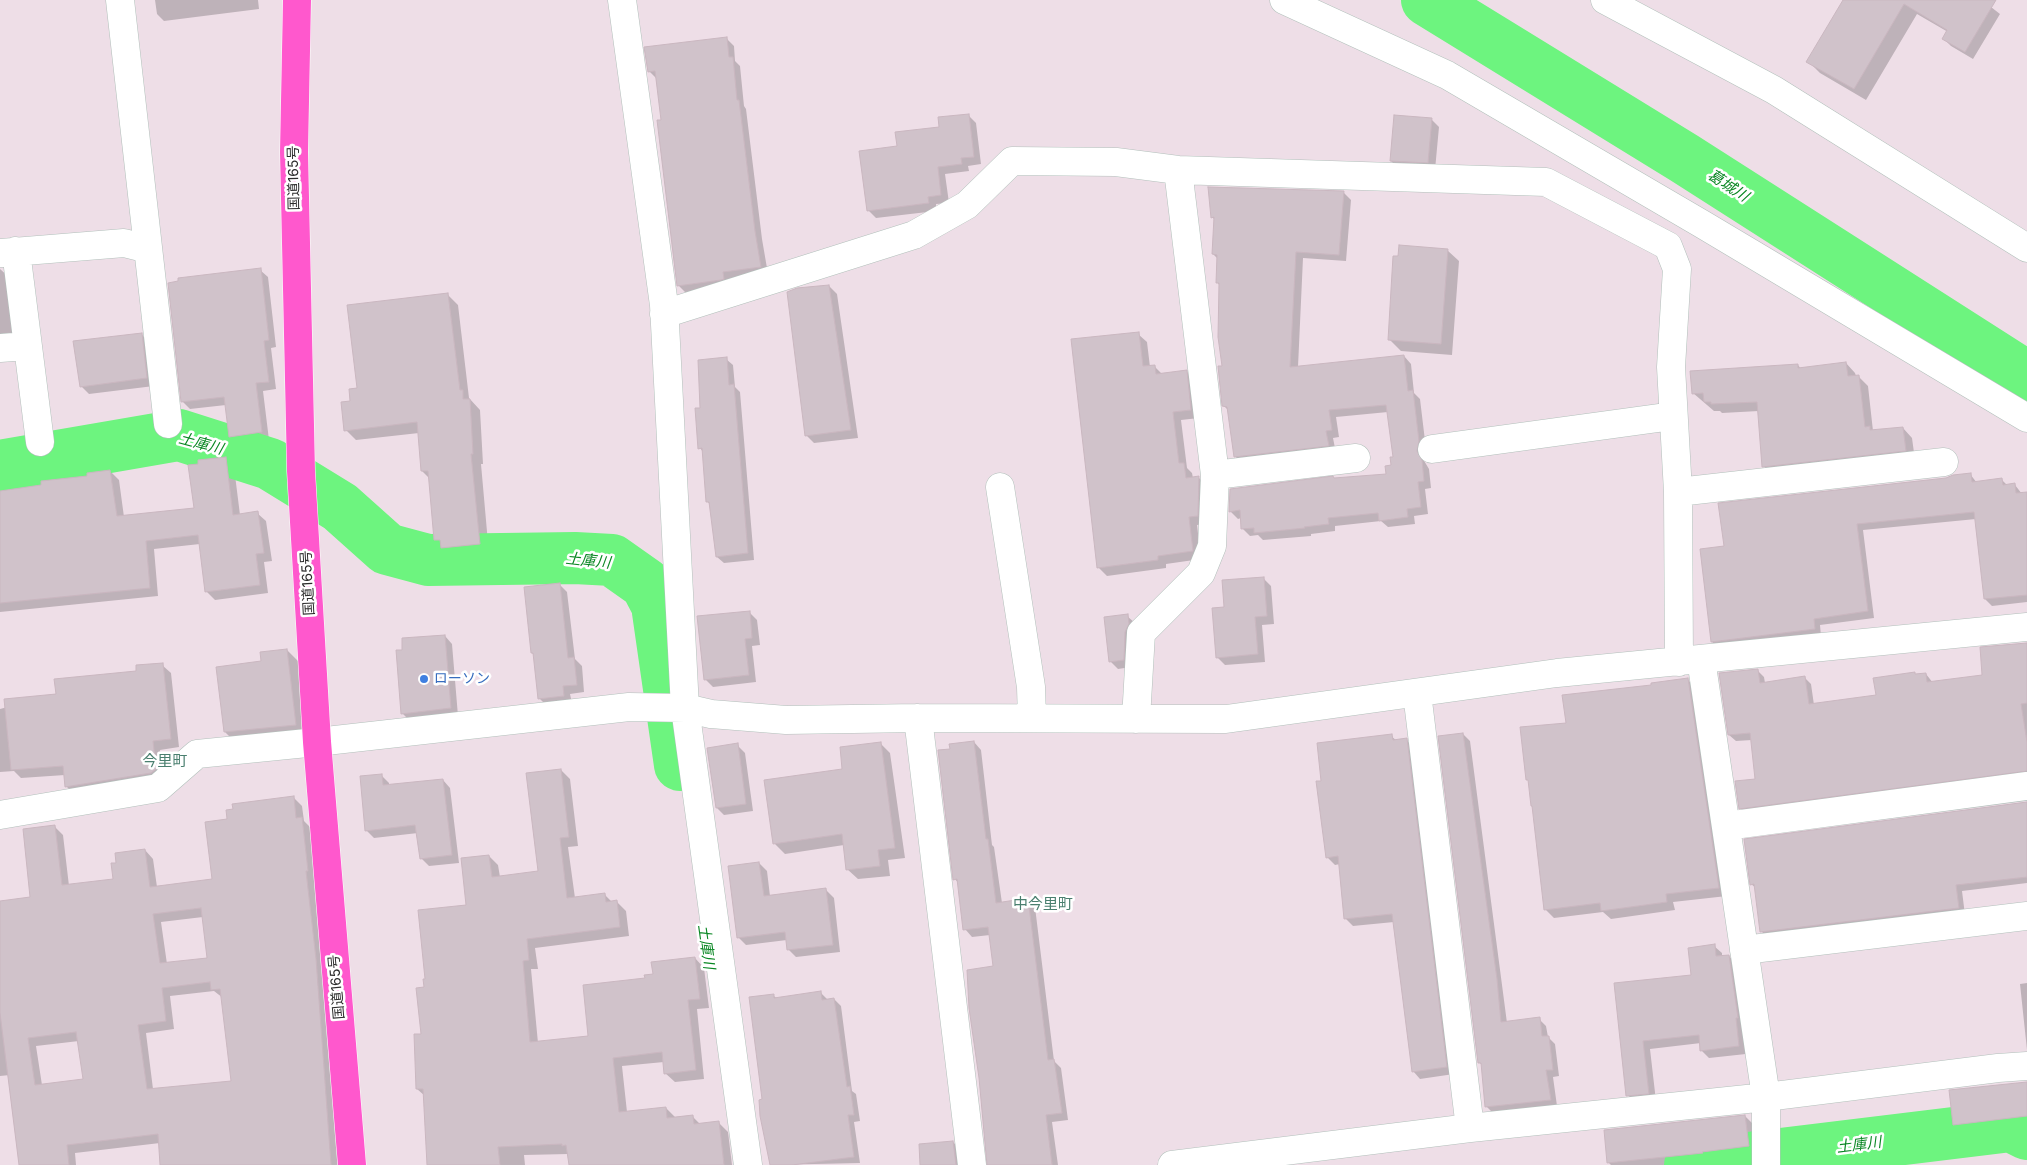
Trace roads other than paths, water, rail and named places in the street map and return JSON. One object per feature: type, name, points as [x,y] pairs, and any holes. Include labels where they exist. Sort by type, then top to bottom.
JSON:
[{"type":"highway","name":"国道165号","points":[[298,0],[294,152],[301,471],[316,742],[352,1165]]},
{"type":"street","points":[[120,0],[168,424]]},
{"type":"street","points":[[622,0],[664,314],[685,708],[748,1165]]},
{"type":"street","points":[[1284,0],[1447,74],[2027,418]]},
{"type":"street","points":[[1605,0],[1774,90],[2027,248]]},
{"type":"street","points":[[664,314],[914,235],[967,205],[1012,161],[1116,162],[1178,170],[1546,182],[1668,246],[1678,270],[1671,367],[1690,660],[1726,826],[1766,1097],[1766,1159]]},
{"type":"street","points":[[1136,718],[1141,633],[1201,573],[1212,546],[1215,475],[1178,170]]},
{"type":"street","points":[[40,442],[28,346],[8,252],[124,243],[148,249]]},
{"type":"street","points":[[0,348],[28,346]]},
{"type":"street","points":[[1432,449],[1673,416]]},
{"type":"street","points":[[1215,475],[1356,458]]},
{"type":"street","points":[[1678,492],[1944,462]]},
{"type":"street","points":[[1000,488],[1031,687],[1032,718]]},
{"type":"street","points":[[0,815],[158,788],[197,754],[629,707],[685,708],[711,714],[786,720],[918,718],[1226,719],[1557,673],[2027,626]]},
{"type":"street","points":[[1417,692],[1470,1128]]},
{"type":"street","points":[[918,718],[972,1165]]},
{"type":"street","points":[[1726,826],[2027,786]]},
{"type":"street","points":[[1744,950],[2027,916]]},
{"type":"street","points":[[1172,1165],[1270,1159],[1470,1128],[1766,1097],[2027,1066]]},
{"type":"waterway","name":"葛城川","points":[[1427,0],[1684,158],[2027,377]]},
{"type":"waterway","name":"土庫川","points":[[0,466],[179,435],[270,464],[340,507],[387,549],[428,560],[575,558],[612,560],[646,584],[657,605],[680,765]]},
{"type":"waterway","name":"土庫川","points":[[1690,1165],[2011,1126],[2027,1134]]},
{"type":"place","name":"ローソン","points":[[424,679]]},
{"type":"district","name":"今里町","points":[[165,761]]},
{"type":"district","name":"中今里町","points":[[1043,904]]}]
